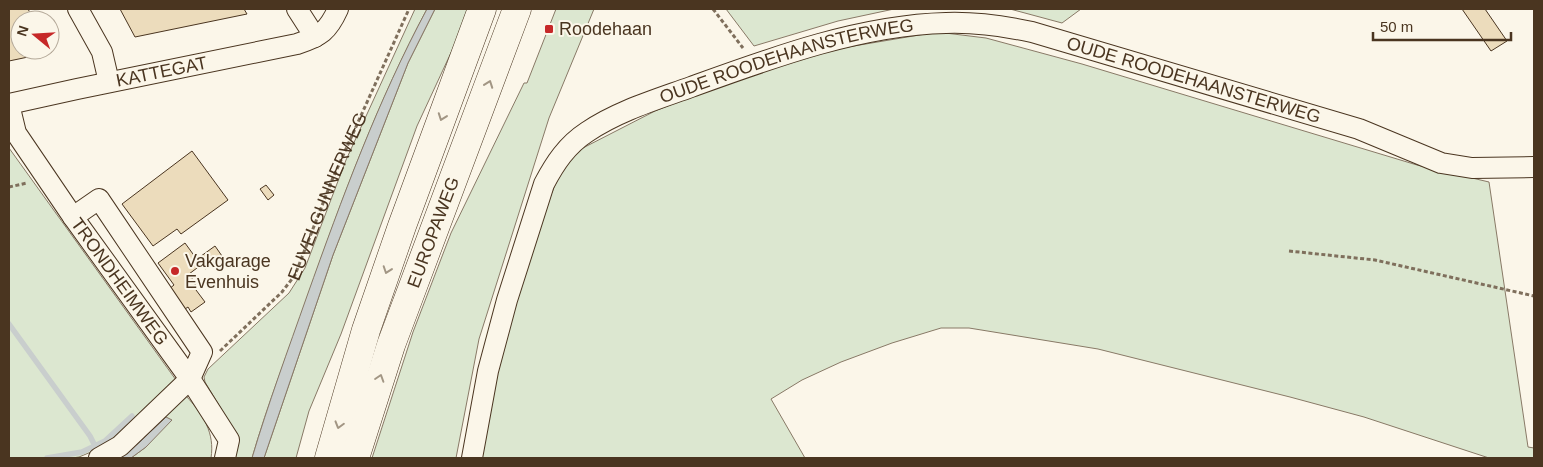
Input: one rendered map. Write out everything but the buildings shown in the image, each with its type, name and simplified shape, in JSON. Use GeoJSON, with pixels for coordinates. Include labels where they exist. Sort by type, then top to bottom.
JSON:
{"type":"FeatureCollection","features":[{"type":"Feature","properties":{"kind":"highway","name":"EUROPAWEG"},"geometry":{"type":"LineString","coordinates":[[329,458],[376,301],[482,9]]}},
{"type":"Feature","properties":{"kind":"highway","name":"EUROPAWEG"},"geometry":{"type":"LineString","coordinates":[[355,458],[391,345],[517,9]]}},
{"type":"Feature","properties":{"kind":"street"},"geometry":{"type":"LineString","coordinates":[[78,9],[102,52],[109,82]]}},
{"type":"Feature","properties":{"kind":"street"},"geometry":{"type":"LineString","coordinates":[[298,9],[315,37]]}},
{"type":"Feature","properties":{"kind":"street","name":"KATTEGAT"},"geometry":{"type":"LineString","coordinates":[[9,104],[297,44],[315,37],[331,25],[338,9]]}},
{"type":"Feature","properties":{"kind":"street","name":"OUDE ROODEHAANSTERWEG"},"geometry":{"type":"LineString","coordinates":[[472,458],[488,371],[507,300],[544,184],[562,153],[587,132],[628,110],[754,64],[834,40],[909,26],[945,23],[1003,26],[1032,32],[1350,127],[1441,163],[1472,168],[1534,167]]}},
{"type":"Feature","properties":{"kind":"street","name":"TRONDHEIMWEG"},"geometry":{"type":"LineString","coordinates":[[9,104],[16,133],[73,217],[190,379],[229,440],[225,458]]}},
{"type":"Feature","properties":{"kind":"street"},"geometry":{"type":"LineString","coordinates":[[73,217],[100,199],[202,352],[190,379],[120,446],[99,458]]}},
{"type":"Feature","properties":{"kind":"path","name":"EUVELGUNNERWEG"},"geometry":{"type":"LineString","coordinates":[[218,352],[282,292],[295,275],[332,180],[410,9]]}},
{"type":"Feature","properties":{"kind":"path"},"geometry":{"type":"LineString","coordinates":[[713,9],[754,64]]}},
{"type":"Feature","properties":{"kind":"path"},"geometry":{"type":"LineString","coordinates":[[1289,252],[1375,260],[1534,296]]}},
{"type":"Feature","properties":{"kind":"green space"},"geometry":{"type":"Polygon","coordinates":[[[415,9],[427,9],[392,81],[360,154],[277,381],[252,458],[232,458],[235,432],[205,382],[204,377],[208,369],[289,293],[305,268],[346,160],[415,9]]]}},
{"type":"Feature","properties":{"kind":"green space"},"geometry":{"type":"Polygon","coordinates":[[[435,9],[469,9],[417,126],[341,334],[309,411],[296,458],[264,458],[333,255],[408,63],[435,9]]]}},
{"type":"Feature","properties":{"kind":"green space"},"geometry":{"type":"Polygon","coordinates":[[[556,9],[594,9],[549,118],[479,339],[456,458],[372,458],[413,332],[451,233],[524,83],[527,83],[556,9]]]}},
{"type":"Feature","properties":{"kind":"green space"},"geometry":{"type":"Polygon","coordinates":[[[726,9],[894,9],[838,21],[754,46],[726,9]]]}},
{"type":"Feature","properties":{"kind":"green space"},"geometry":{"type":"Polygon","coordinates":[[[1010,9],[1081,9],[1062,23],[1010,9]]]}},
{"type":"Feature","properties":{"kind":"green space"},"geometry":{"type":"Polygon","coordinates":[[[937,32],[986,38],[1082,64],[1417,165],[1489,182],[1528,447],[1534,448],[1534,458],[1489,458],[1364,417],[1098,349],[969,328],[941,328],[892,343],[841,362],[802,380],[771,399],[805,458],[476,458],[496,364],[545,209],[563,166],[579,150],[655,111],[741,76],[830,50],[937,32]]]}},
{"type":"Feature","properties":{"kind":"green space"},"geometry":{"type":"Polygon","coordinates":[[[9,148],[176,380],[108,445],[79,457],[9,458],[9,148]]]}},
{"type":"Feature","properties":{"kind":"green space"},"geometry":{"type":"Polygon","coordinates":[[[186,396],[198,410],[206,424],[211,440],[211,458],[131,458],[146,447],[166,417],[134,448],[120,457],[114,458],[186,396]]]}},
{"type":"Feature","properties":{"kind":"shaded area"},"geometry":{"type":"Polygon","coordinates":[[[427,9],[435,9],[408,63],[333,255],[264,458],[252,458],[285,357],[347,186],[392,78],[427,9]]]}},
{"type":"Feature","properties":{"kind":"shaded area"},"geometry":{"type":"Polygon","coordinates":[[[166,417],[172,420],[146,447],[131,458],[119,458],[133,448],[166,417]]]}},
{"type":"Feature","properties":{"kind":"waterway"},"geometry":{"type":"LineString","coordinates":[[9,324],[90,436],[95,446]]}},
{"type":"Feature","properties":{"kind":"waterway"},"geometry":{"type":"LineString","coordinates":[[47,458],[82,452],[105,441],[132,416]]}},
{"type":"Feature","properties":{"kind":"place","name":"Roodehaan"},"geometry":{"type":"Point","coordinates":[549,29]}},
{"type":"Feature","properties":{"kind":"place","name":"Vakgarage Evenhuis"},"geometry":{"type":"Point","coordinates":[175,271]}}]}
